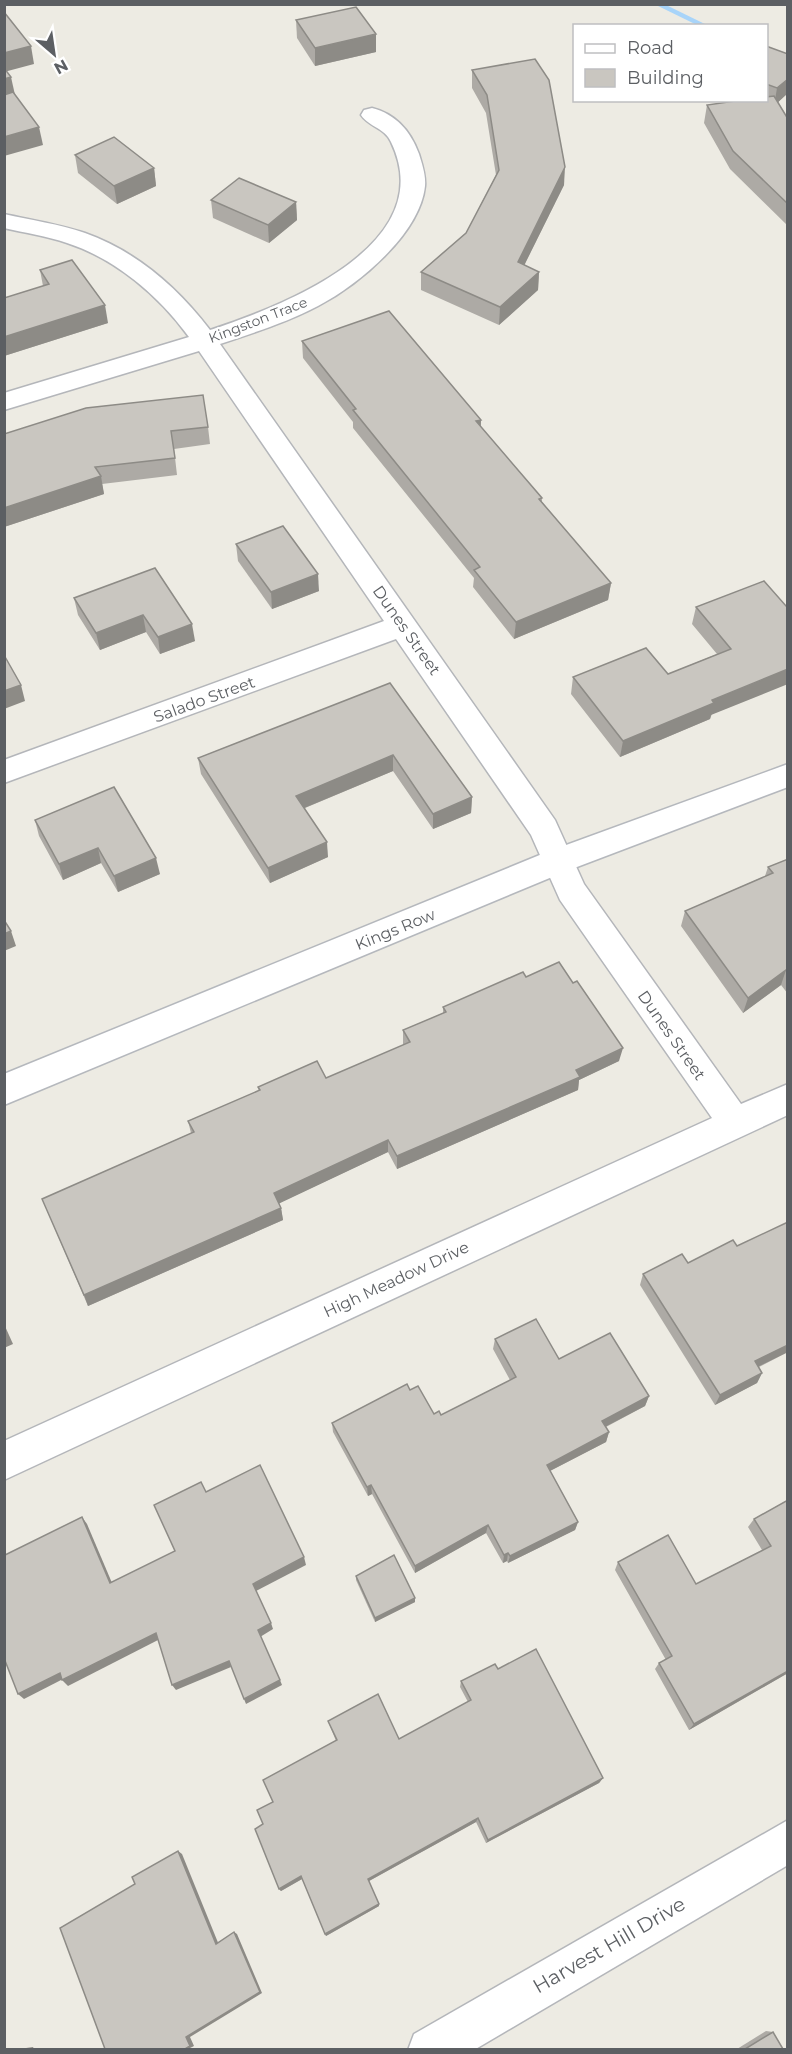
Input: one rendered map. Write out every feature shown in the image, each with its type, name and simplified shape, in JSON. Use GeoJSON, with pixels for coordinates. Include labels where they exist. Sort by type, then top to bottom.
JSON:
{"type":"FeatureCollection","features":[{"type":"Feature","properties":{"kind":"street","name":"Kingston Trace"},"geometry":{"type":"LineString","coordinates":[[4,402],[206,340],[309,301],[359,267],[403,219],[413,196],[414,173],[396,131],[372,115]]}},
{"type":"Feature","properties":{"kind":"street","name":"Dunes Street"},"geometry":{"type":"LineString","coordinates":[[4,221],[78,239],[98,248],[150,280],[206,340],[222,367],[544,829],[571,891],[735,1123]]}},
{"type":"Feature","properties":{"kind":"street","name":"Salado Street"},"geometry":{"type":"LineString","coordinates":[[4,772],[404,625]]}},
{"type":"Feature","properties":{"kind":"street","name":"Kings Row"},"geometry":{"type":"LineString","coordinates":[[4,1090],[558,861],[788,775]]}},
{"type":"Feature","properties":{"kind":"street","name":"High Meadow Drive"},"geometry":{"type":"LineString","coordinates":[[4,1461],[788,1099]]}},
{"type":"Feature","properties":{"kind":"street","name":"Harvest Hill Drive"},"geometry":{"type":"LineString","coordinates":[[430,2049],[788,1841]]}},
{"type":"Feature","properties":{"kind":"building"},"geometry":{"type":"Polygon","coordinates":[[[356,7],[376,34],[315,48],[296,20],[356,7]]]}},
{"type":"Feature","properties":{"kind":"building"},"geometry":{"type":"Polygon","coordinates":[[[4,12],[31,46],[4,53],[4,12]]]}},
{"type":"Feature","properties":{"kind":"building"},"geometry":{"type":"Polygon","coordinates":[[[768,47],[788,54],[788,79],[777,88],[768,85],[768,47]]]}},
{"type":"Feature","properties":{"kind":"building"},"geometry":{"type":"Polygon","coordinates":[[[535,59],[549,80],[565,167],[518,262],[539,272],[500,307],[421,272],[466,233],[499,170],[487,95],[472,70],[535,59]]]}},
{"type":"Feature","properties":{"kind":"building"},"geometry":{"type":"Polygon","coordinates":[[[4,68],[11,77],[4,79],[4,68]]]}},
{"type":"Feature","properties":{"kind":"building"},"geometry":{"type":"Polygon","coordinates":[[[13,92],[39,127],[4,137],[4,95],[13,92]]]}},
{"type":"Feature","properties":{"kind":"building"},"geometry":{"type":"Polygon","coordinates":[[[774,96],[788,119],[788,204],[733,151],[707,105],[728,102],[768,102],[768,97],[774,96]]]}},
{"type":"Feature","properties":{"kind":"building"},"geometry":{"type":"Polygon","coordinates":[[[114,137],[154,168],[114,186],[75,155],[114,137]]]}},
{"type":"Feature","properties":{"kind":"building"},"geometry":{"type":"Polygon","coordinates":[[[239,178],[296,202],[268,225],[211,200],[239,178]]]}},
{"type":"Feature","properties":{"kind":"building"},"geometry":{"type":"Polygon","coordinates":[[[72,260],[105,305],[4,337],[4,298],[49,284],[40,270],[72,260]]]}},
{"type":"Feature","properties":{"kind":"building"},"geometry":{"type":"Polygon","coordinates":[[[389,311],[481,420],[476,421],[542,498],[539,499],[611,583],[516,622],[474,570],[480,567],[353,410],[356,409],[302,341],[389,311]]]}},
{"type":"Feature","properties":{"kind":"building"},"geometry":{"type":"Polygon","coordinates":[[[203,395],[208,427],[171,431],[175,458],[95,467],[101,476],[4,508],[4,434],[86,408],[203,395]]]}},
{"type":"Feature","properties":{"kind":"building"},"geometry":{"type":"Polygon","coordinates":[[[283,526],[318,574],[271,592],[236,544],[283,526]]]}},
{"type":"Feature","properties":{"kind":"building"},"geometry":{"type":"Polygon","coordinates":[[[155,568],[192,624],[158,637],[143,615],[96,633],[74,598],[155,568]]]}},
{"type":"Feature","properties":{"kind":"building"},"geometry":{"type":"Polygon","coordinates":[[[764,581],[786,606],[788,604],[788,669],[712,700],[714,703],[623,741],[573,677],[646,648],[668,674],[731,649],[696,607],[764,581]]]}},
{"type":"Feature","properties":{"kind":"building"},"geometry":{"type":"Polygon","coordinates":[[[4,655],[21,685],[4,691],[4,655]]]}},
{"type":"Feature","properties":{"kind":"building"},"geometry":{"type":"Polygon","coordinates":[[[390,683],[472,797],[433,814],[393,755],[296,796],[327,842],[268,868],[198,758],[390,683]]]}},
{"type":"Feature","properties":{"kind":"building"},"geometry":{"type":"Polygon","coordinates":[[[114,787],[156,858],[114,876],[98,848],[59,864],[35,820],[114,787]]]}},
{"type":"Feature","properties":{"kind":"building"},"geometry":{"type":"Polygon","coordinates":[[[788,859],[788,972],[786,970],[748,998],[685,911],[773,873],[768,867],[788,859]]]}},
{"type":"Feature","properties":{"kind":"building"},"geometry":{"type":"Polygon","coordinates":[[[4,920],[11,931],[4,934],[4,920]]]}},
{"type":"Feature","properties":{"kind":"building"},"geometry":{"type":"Polygon","coordinates":[[[559,962],[573,983],[577,981],[623,1048],[576,1070],[580,1077],[397,1156],[388,1140],[274,1193],[281,1208],[84,1295],[42,1199],[194,1132],[188,1121],[260,1090],[258,1087],[317,1061],[326,1078],[410,1042],[403,1030],[446,1012],[443,1007],[523,972],[526,977],[559,962]]]}},
{"type":"Feature","properties":{"kind":"building"},"geometry":{"type":"Polygon","coordinates":[[[788,1222],[788,1345],[755,1361],[762,1373],[720,1395],[643,1274],[682,1254],[688,1263],[733,1240],[737,1246],[788,1222]]]}},
{"type":"Feature","properties":{"kind":"building"},"geometry":{"type":"Polygon","coordinates":[[[536,1319],[559,1359],[610,1333],[649,1396],[602,1421],[609,1432],[547,1465],[578,1522],[510,1556],[508,1553],[504,1555],[488,1525],[415,1566],[371,1485],[367,1487],[332,1423],[407,1384],[410,1390],[418,1386],[434,1414],[439,1411],[441,1415],[516,1377],[495,1339],[536,1319]]]}},
{"type":"Feature","properties":{"kind":"building"},"geometry":{"type":"Polygon","coordinates":[[[260,1465],[304,1557],[253,1584],[271,1623],[258,1630],[280,1680],[244,1699],[229,1661],[172,1685],[156,1633],[62,1680],[60,1673],[18,1694],[4,1658],[4,1554],[82,1517],[110,1583],[175,1551],[154,1505],[201,1482],[206,1492],[260,1465]]]}},
{"type":"Feature","properties":{"kind":"building"},"geometry":{"type":"Polygon","coordinates":[[[788,1500],[788,1671],[694,1724],[659,1663],[672,1656],[618,1562],[668,1535],[696,1584],[771,1546],[754,1519],[788,1500]]]}},
{"type":"Feature","properties":{"kind":"building"},"geometry":{"type":"Polygon","coordinates":[[[394,1555],[415,1598],[375,1618],[356,1576],[394,1555]]]}},
{"type":"Feature","properties":{"kind":"building"},"geometry":{"type":"Polygon","coordinates":[[[536,1649],[603,1778],[488,1840],[478,1818],[368,1879],[379,1904],[325,1934],[301,1876],[279,1889],[255,1829],[263,1824],[257,1810],[273,1802],[263,1780],[337,1740],[328,1721],[378,1694],[399,1739],[471,1700],[461,1681],[495,1664],[498,1669],[536,1649]]]}},
{"type":"Feature","properties":{"kind":"building"},"geometry":{"type":"Polygon","coordinates":[[[178,1851],[216,1944],[234,1932],[260,1992],[186,2037],[190,2046],[185,2049],[105,2049],[60,1928],[135,1884],[132,1877],[178,1851]]]}},
{"type":"Feature","properties":{"kind":"building"},"geometry":{"type":"Polygon","coordinates":[[[773,2032],[783,2049],[745,2049],[773,2032]]]}},
{"type":"Feature","properties":{"kind":"waterway"},"geometry":{"type":"LineString","coordinates":[[657,4],[702,24]]}}]}
